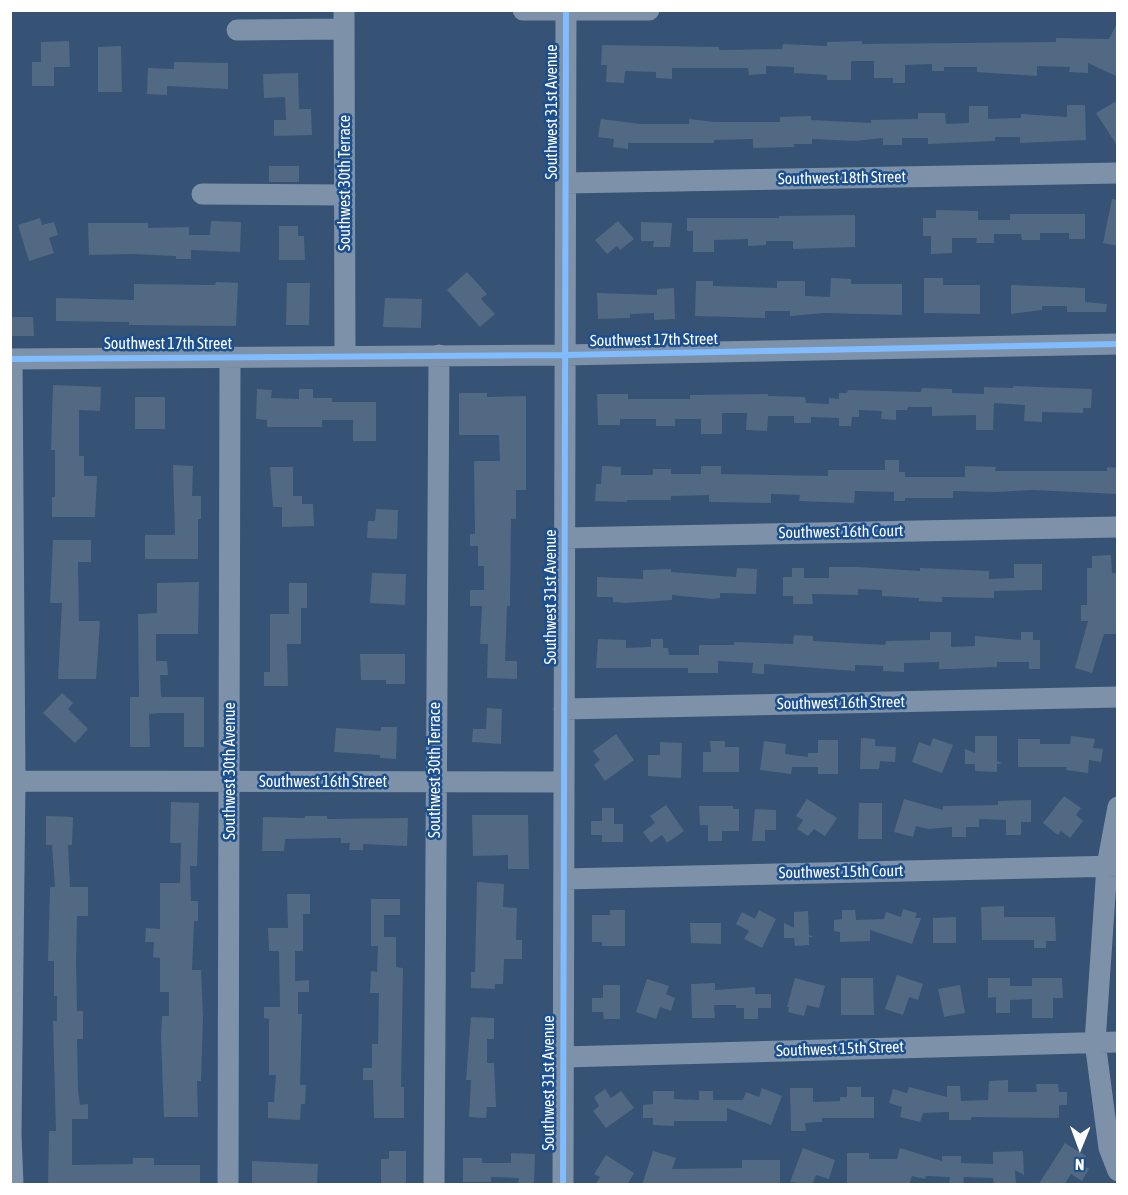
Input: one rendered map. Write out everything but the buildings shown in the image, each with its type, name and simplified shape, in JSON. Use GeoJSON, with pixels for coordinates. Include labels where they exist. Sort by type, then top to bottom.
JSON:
{"type":"FeatureCollection","features":[{"type":"Feature","properties":{"kind":"street"},"geometry":{"type":"LineString","coordinates":[[523,10],[649,10]]}},
{"type":"Feature","properties":{"kind":"street","name":"Southwest 31st Avenue"},"geometry":{"type":"LineString","coordinates":[[563,1185],[566,11]]}},
{"type":"Feature","properties":{"kind":"street"},"geometry":{"type":"LineString","coordinates":[[237,30],[344,20]]}},
{"type":"Feature","properties":{"kind":"street","name":"Southwest 30th Terrace"},"geometry":{"type":"LineString","coordinates":[[344,20],[345,356]]}},
{"type":"Feature","properties":{"kind":"street","name":"Southwest 18th Street"},"geometry":{"type":"LineString","coordinates":[[566,183],[1118,173]]}},
{"type":"Feature","properties":{"kind":"street"},"geometry":{"type":"LineString","coordinates":[[202,194],[345,195]]}},
{"type":"Feature","properties":{"kind":"street","name":"Southwest 17th Street"},"geometry":{"type":"LineString","coordinates":[[11,359],[565,355],[1118,344]]}},
{"type":"Feature","properties":{"kind":"street","name":"Southwest 30th Terrace"},"geometry":{"type":"LineString","coordinates":[[434,1185],[434,781],[439,355]]}},
{"type":"Feature","properties":{"kind":"street","name":"Southwest 30th Avenue"},"geometry":{"type":"LineString","coordinates":[[228,1185],[230,357]]}},
{"type":"Feature","properties":{"kind":"street"},"geometry":{"type":"LineString","coordinates":[[11,359],[13,782],[11,1136],[13,1185]]}},
{"type":"Feature","properties":{"kind":"street","name":"Southwest 16th Court"},"geometry":{"type":"LineString","coordinates":[[564,538],[1118,527]]}},
{"type":"Feature","properties":{"kind":"street","name":"Southwest 16th Street"},"geometry":{"type":"LineString","coordinates":[[564,709],[1118,697]]}},
{"type":"Feature","properties":{"kind":"street","name":"Southwest 16th Street"},"geometry":{"type":"LineString","coordinates":[[13,782],[564,782]]}},
{"type":"Feature","properties":{"kind":"street"},"geometry":{"type":"LineString","coordinates":[[1118,807],[1095,1042],[1109,1148],[1118,1171]]}},
{"type":"Feature","properties":{"kind":"street","name":"Southwest 15th Court"},"geometry":{"type":"LineString","coordinates":[[564,879],[1112,866]]}},
{"type":"Feature","properties":{"kind":"street","name":"Southwest 15th Street"},"geometry":{"type":"LineString","coordinates":[[563,1057],[1118,1042]]}},
{"type":"Feature","properties":{"kind":"cycle path"},"geometry":{"type":"LineString","coordinates":[[563,1184],[566,10]]}},
{"type":"Feature","properties":{"kind":"cycle path"},"geometry":{"type":"LineString","coordinates":[[10,359],[565,355],[1118,344]]}}]}
